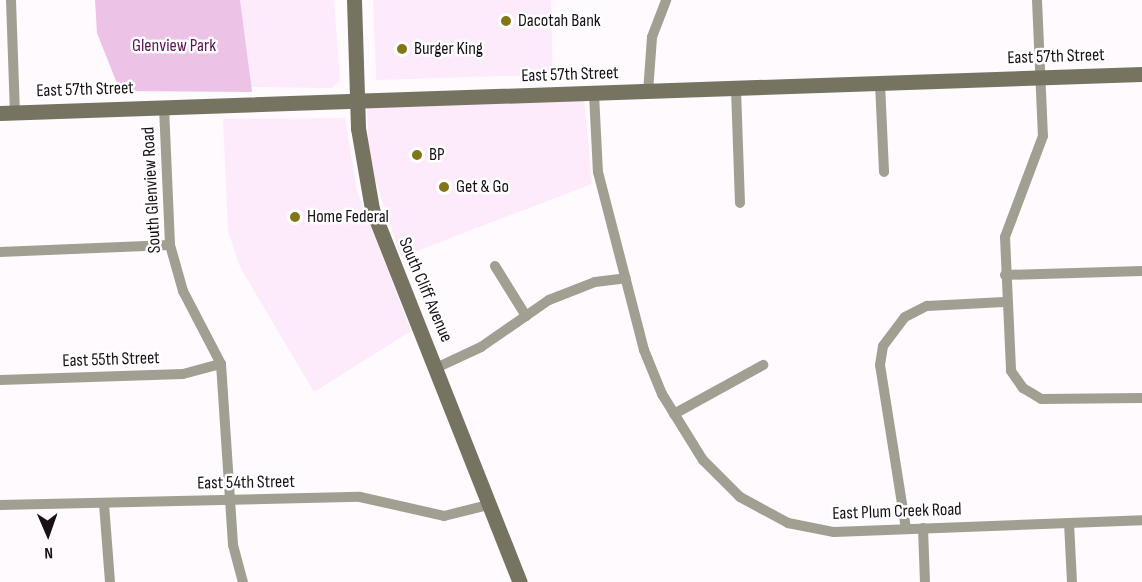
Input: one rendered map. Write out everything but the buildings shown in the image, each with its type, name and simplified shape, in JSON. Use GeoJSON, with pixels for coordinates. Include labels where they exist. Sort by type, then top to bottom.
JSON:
{"type":"FeatureCollection","features":[{"type":"Feature","properties":{"kind":"main road","name":"South Cliff Avenue"},"geometry":{"type":"LineString","coordinates":[[354,0],[357,100],[372,209],[520,582]]}},
{"type":"Feature","properties":{"kind":"main road","name":"East 57th Street"},"geometry":{"type":"LineString","coordinates":[[7,113],[1142,74]]}},
{"type":"Feature","properties":{"kind":"street"},"geometry":{"type":"LineString","coordinates":[[7,113],[11,0]]}},
{"type":"Feature","properties":{"kind":"street"},"geometry":{"type":"LineString","coordinates":[[648,92],[652,37],[666,0]]}},
{"type":"Feature","properties":{"kind":"street"},"geometry":{"type":"LineString","coordinates":[[1037,0],[1042,77],[1041,147],[1010,216],[1004,302],[1011,371],[1027,393],[1059,400],[1142,398]]}},
{"type":"Feature","properties":{"kind":"street"},"geometry":{"type":"LineString","coordinates":[[880,83],[884,172]]}},
{"type":"Feature","properties":{"kind":"street"},"geometry":{"type":"LineString","coordinates":[[736,89],[740,203]]}},
{"type":"Feature","properties":{"kind":"street","name":"East Plum Creek Road"},"geometry":{"type":"LineString","coordinates":[[594,94],[598,172],[644,350],[674,414],[715,474],[740,497],[775,517],[819,531],[1142,520]]}},
{"type":"Feature","properties":{"kind":"street","name":"South Glenview Road"},"geometry":{"type":"LineString","coordinates":[[164,107],[170,245],[183,291],[221,364],[233,545],[243,582]]}},
{"type":"Feature","properties":{"kind":"street"},"geometry":{"type":"LineString","coordinates":[[0,252],[170,245]]}},
{"type":"Feature","properties":{"kind":"street"},"geometry":{"type":"LineString","coordinates":[[495,266],[526,316]]}},
{"type":"Feature","properties":{"kind":"street"},"geometry":{"type":"LineString","coordinates":[[1005,275],[1142,272]]}},
{"type":"Feature","properties":{"kind":"street"},"geometry":{"type":"LineString","coordinates":[[436,368],[575,288],[626,278]]}},
{"type":"Feature","properties":{"kind":"street"},"geometry":{"type":"LineString","coordinates":[[906,529],[880,365],[883,346],[905,317],[927,306],[1004,302]]}},
{"type":"Feature","properties":{"kind":"street","name":"East 55th Street"},"geometry":{"type":"LineString","coordinates":[[0,380],[183,374],[221,364]]}},
{"type":"Feature","properties":{"kind":"street"},"geometry":{"type":"LineString","coordinates":[[674,414],[763,365]]}},
{"type":"Feature","properties":{"kind":"street","name":"East 54th Street"},"geometry":{"type":"LineString","coordinates":[[0,505],[360,497],[444,516],[488,505]]}},
{"type":"Feature","properties":{"kind":"street"},"geometry":{"type":"LineString","coordinates":[[104,504],[110,582]]}},
{"type":"Feature","properties":{"kind":"street"},"geometry":{"type":"LineString","coordinates":[[1069,523],[1072,582]]}},
{"type":"Feature","properties":{"kind":"street"},"geometry":{"type":"LineString","coordinates":[[923,528],[925,582]]}},
{"type":"Feature","properties":{"kind":"shaded area"},"geometry":{"type":"Polygon","coordinates":[[[240,0],[334,0],[340,81],[332,88],[250,87],[240,0]]]}},
{"type":"Feature","properties":{"kind":"shaded area"},"geometry":{"type":"Polygon","coordinates":[[[373,0],[551,0],[553,79],[538,75],[376,80],[373,0]]]}},
{"type":"Feature","properties":{"kind":"shaded area"},"geometry":{"type":"Polygon","coordinates":[[[584,99],[592,184],[401,257],[369,161],[367,104],[584,99]]]}},
{"type":"Feature","properties":{"kind":"shaded area"},"geometry":{"type":"Polygon","coordinates":[[[345,118],[357,191],[411,331],[314,392],[240,267],[228,231],[223,119],[345,118]]]}},
{"type":"Feature","properties":{"kind":"green space","name":"Glenview Park"},"geometry":{"type":"Polygon","coordinates":[[[95,0],[240,0],[252,92],[120,91],[97,33],[95,0]]]}},
{"type":"Feature","properties":{"kind":"place","name":"Dacotah Bank"},"geometry":{"type":"Point","coordinates":[506,21]}},
{"type":"Feature","properties":{"kind":"place","name":"Burger King"},"geometry":{"type":"Point","coordinates":[402,49]}},
{"type":"Feature","properties":{"kind":"place","name":"BP"},"geometry":{"type":"Point","coordinates":[417,155]}},
{"type":"Feature","properties":{"kind":"place","name":"Get & Go"},"geometry":{"type":"Point","coordinates":[444,187]}},
{"type":"Feature","properties":{"kind":"place","name":"Home Federal"},"geometry":{"type":"Point","coordinates":[295,217]}}]}
